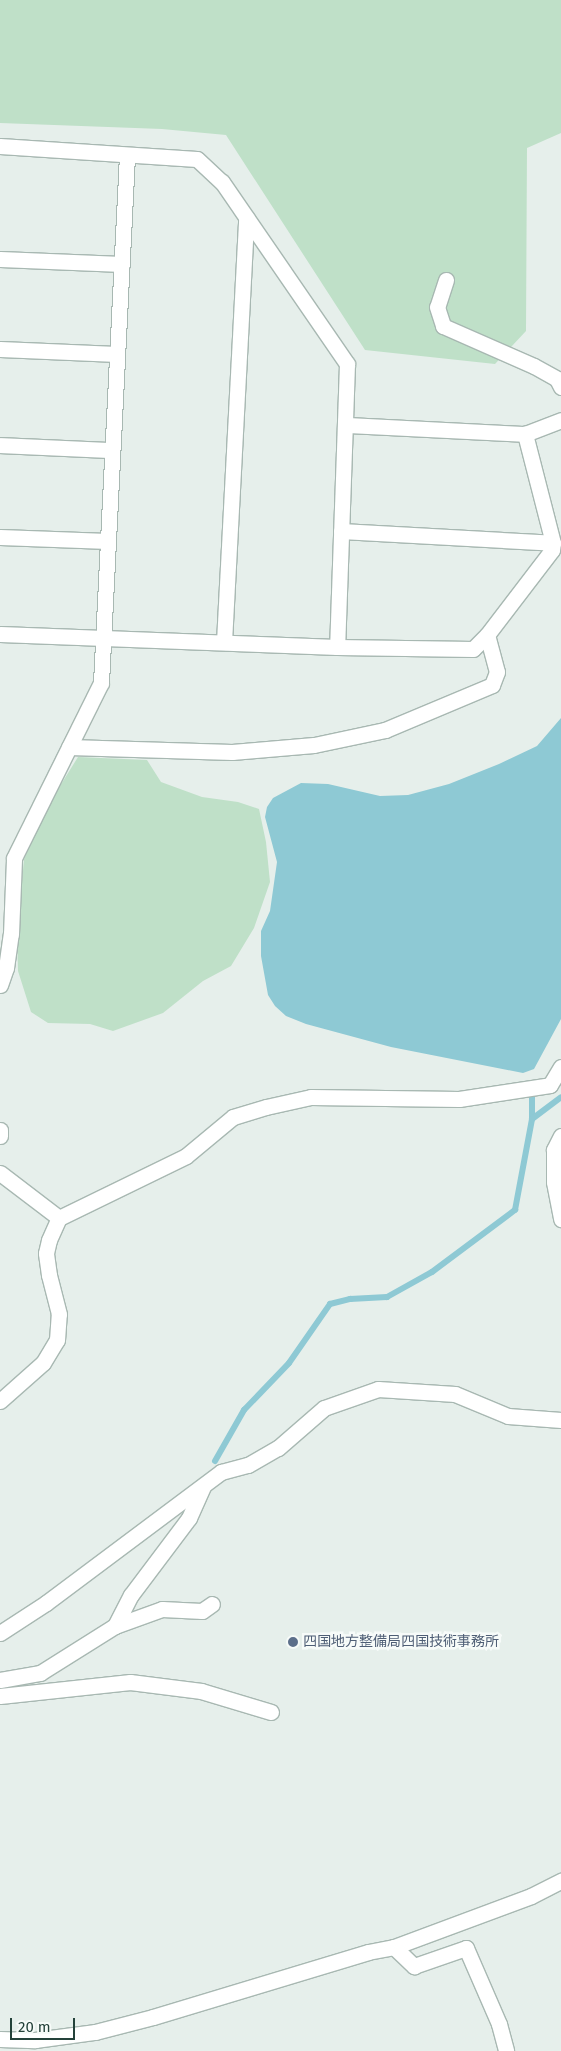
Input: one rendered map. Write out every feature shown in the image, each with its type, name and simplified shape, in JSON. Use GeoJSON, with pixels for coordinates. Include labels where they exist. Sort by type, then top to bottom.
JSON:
{"type":"FeatureCollection","features":[{"type":"Feature","properties":{"kind":"street"},"geometry":{"type":"LineString","coordinates":[[0,146],[197,159],[222,182],[347,364],[337,646]]}},
{"type":"Feature","properties":{"kind":"street"},"geometry":{"type":"LineString","coordinates":[[0,985],[6,968],[11,934],[14,858],[101,683],[127,154]]}},
{"type":"Feature","properties":{"kind":"street"},"geometry":{"type":"LineString","coordinates":[[224,642],[246,218]]}},
{"type":"Feature","properties":{"kind":"street"},"geometry":{"type":"LineString","coordinates":[[0,259],[122,264]]}},
{"type":"Feature","properties":{"kind":"street"},"geometry":{"type":"LineString","coordinates":[[446,280],[437,307],[443,326],[534,366],[557,379],[561,387]]}},
{"type":"Feature","properties":{"kind":"street"},"geometry":{"type":"LineString","coordinates":[[0,349],[117,354]]}},
{"type":"Feature","properties":{"kind":"street"},"geometry":{"type":"LineString","coordinates":[[345,425],[525,434],[561,420]]}},
{"type":"Feature","properties":{"kind":"street"},"geometry":{"type":"LineString","coordinates":[[0,634],[473,649],[487,635],[552,550],[553,543],[525,434]]}},
{"type":"Feature","properties":{"kind":"street"},"geometry":{"type":"LineString","coordinates":[[0,445],[112,450]]}},
{"type":"Feature","properties":{"kind":"street"},"geometry":{"type":"LineString","coordinates":[[341,531],[553,543]]}},
{"type":"Feature","properties":{"kind":"street"},"geometry":{"type":"LineString","coordinates":[[0,537],[108,542]]}},
{"type":"Feature","properties":{"kind":"street"},"geometry":{"type":"LineString","coordinates":[[69,747],[232,752],[314,745],[385,730],[492,685],[497,672],[487,635]]}},
{"type":"Feature","properties":{"kind":"street"},"geometry":{"type":"LineString","coordinates":[[0,1401],[43,1363],[57,1340],[59,1314],[49,1275],[46,1253],[49,1240],[59,1218],[186,1156],[233,1117],[266,1107],[311,1097],[459,1099],[555,1085],[561,1067]]}},
{"type":"Feature","properties":{"kind":"street"},"geometry":{"type":"LineString","coordinates":[[0,1130],[0,1136]]}},
{"type":"Feature","properties":{"kind":"street"},"geometry":{"type":"LineString","coordinates":[[561,1136],[554,1150],[554,1182],[561,1220]]}},
{"type":"Feature","properties":{"kind":"street"},"geometry":{"type":"LineString","coordinates":[[0,1173],[59,1218]]}},
{"type":"Feature","properties":{"kind":"street"},"geometry":{"type":"LineString","coordinates":[[0,1633],[54,1597],[221,1472],[248,1465],[278,1448],[324,1408],[378,1389],[455,1394],[508,1416],[561,1420]]}},
{"type":"Feature","properties":{"kind":"street"},"geometry":{"type":"LineString","coordinates":[[114,1626],[131,1595],[189,1518],[204,1484]]}},
{"type":"Feature","properties":{"kind":"street"},"geometry":{"type":"LineString","coordinates":[[0,1680],[40,1673],[114,1626],[162,1609],[202,1611],[212,1604]]}},
{"type":"Feature","properties":{"kind":"street"},"geometry":{"type":"LineString","coordinates":[[0,1696],[130,1682],[201,1691],[271,1712]]}},
{"type":"Feature","properties":{"kind":"street"},"geometry":{"type":"LineString","coordinates":[[0,2039],[35,2045],[153,2017],[394,1947],[532,1896],[561,1881]]}},
{"type":"Feature","properties":{"kind":"street"},"geometry":{"type":"LineString","coordinates":[[394,1947],[414,1966],[466,1948],[499,2024],[506,2051]]}},
{"type":"Feature","properties":{"kind":"green space"},"geometry":{"type":"Polygon","coordinates":[[[0,0],[561,0],[561,133],[527,148],[526,331],[495,364],[365,350],[226,135],[162,129],[0,123],[0,0]]]}},
{"type":"Feature","properties":{"kind":"green space"},"geometry":{"type":"Polygon","coordinates":[[[78,757],[147,760],[161,782],[202,797],[238,802],[259,809],[266,842],[270,882],[254,928],[231,966],[203,981],[163,1013],[113,1031],[90,1024],[48,1023],[31,1012],[18,971],[17,936],[24,859],[45,810],[78,757]]]}},
{"type":"Feature","properties":{"kind":"water"},"geometry":{"type":"Polygon","coordinates":[[[561,718],[561,1019],[534,1069],[523,1073],[391,1047],[306,1024],[286,1016],[275,1006],[268,995],[261,956],[261,931],[270,911],[277,862],[265,817],[267,807],[273,798],[301,783],[328,784],[380,796],[408,795],[449,784],[537,746],[561,718]]]}},
{"type":"Feature","properties":{"kind":"waterway"},"geometry":{"type":"LineString","coordinates":[[532,1096],[532,1119]]}},
{"type":"Feature","properties":{"kind":"waterway"},"geometry":{"type":"LineString","coordinates":[[215,1461],[244,1410],[289,1363],[330,1304],[350,1299],[387,1297],[432,1272],[515,1210],[532,1119],[561,1097]]}},
{"type":"Feature","properties":{"kind":"place","name":"四国地方整備局四国技術事務所"},"geometry":{"type":"Point","coordinates":[293,1642]}}]}
